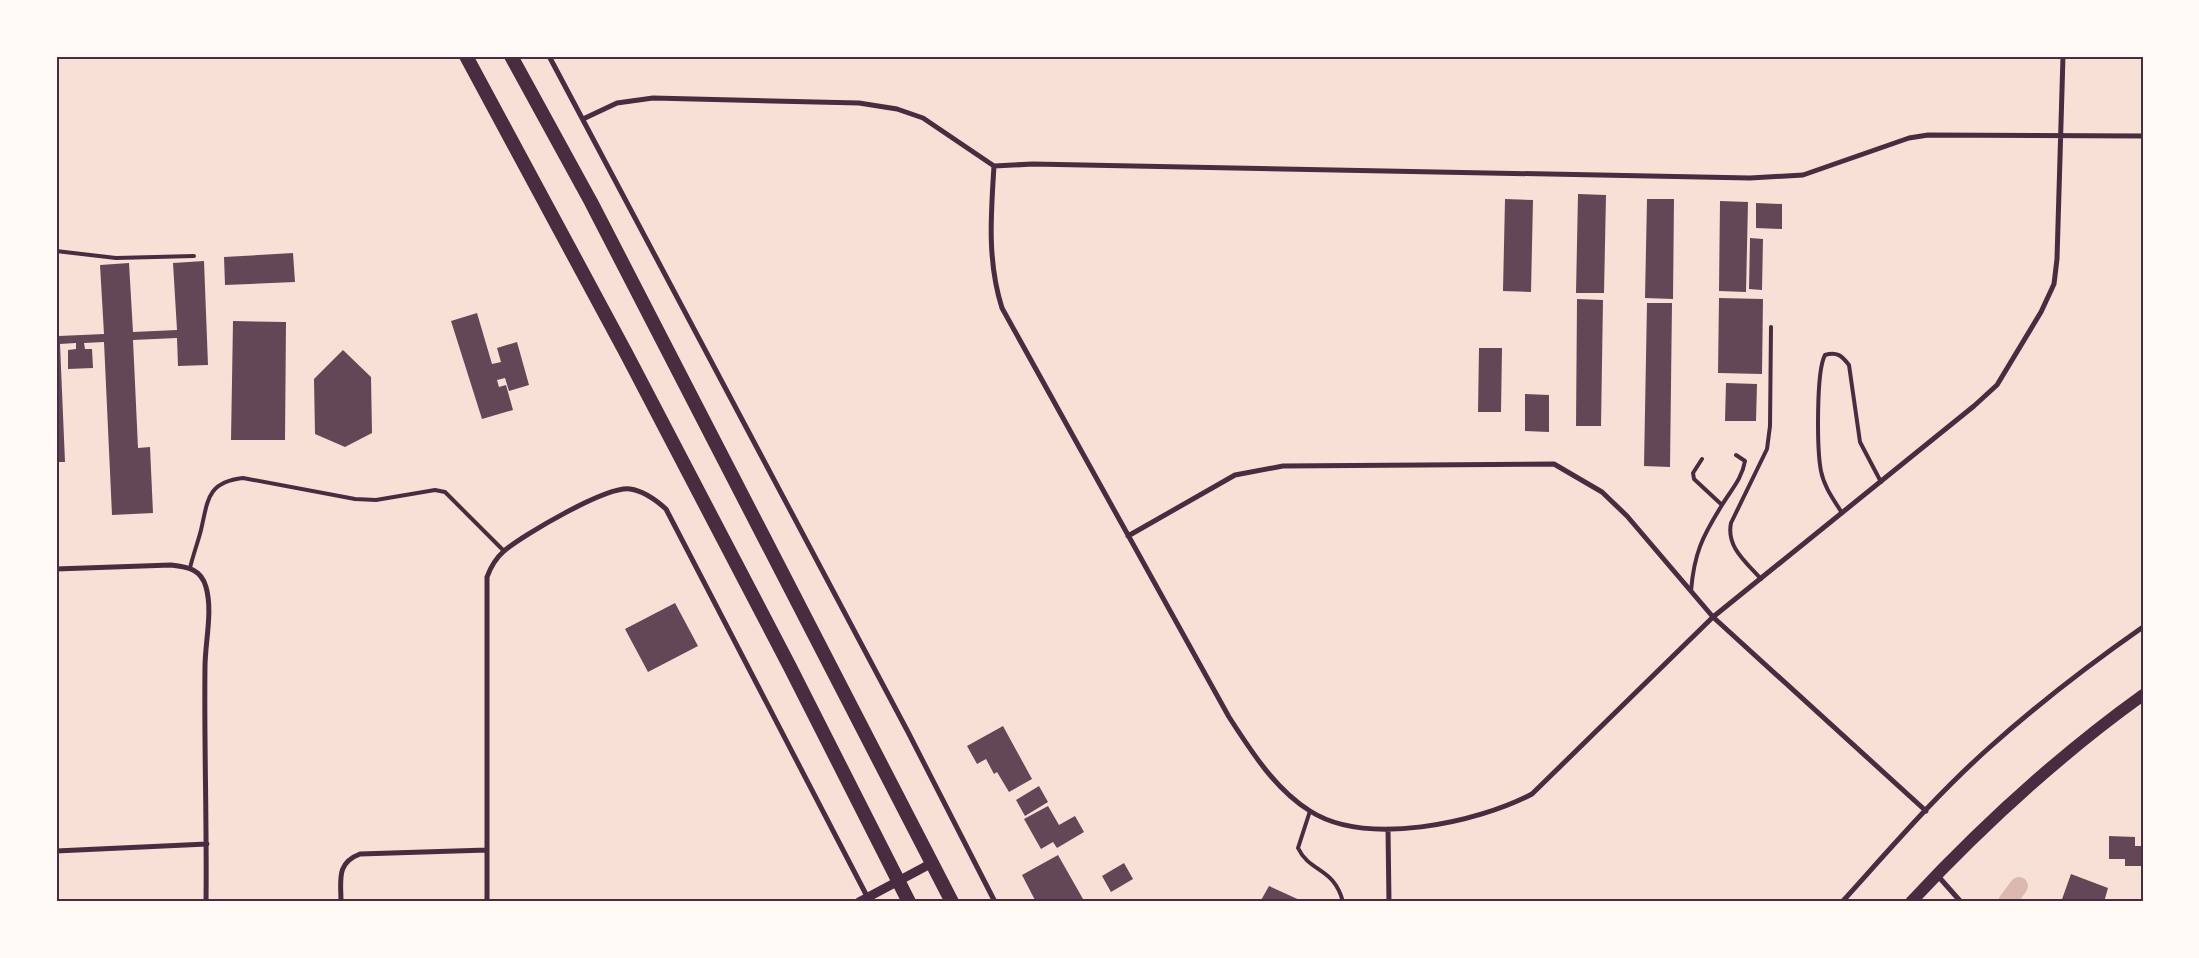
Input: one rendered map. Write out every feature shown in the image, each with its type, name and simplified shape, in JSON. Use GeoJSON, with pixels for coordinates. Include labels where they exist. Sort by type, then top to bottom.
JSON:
{"type":"FeatureCollection","features":[{"type":"Feature","properties":{"kind":"highway"},"geometry":{"type":"LineString","coordinates":[[466,56],[635,371],[790,667],[909,902]]}},
{"type":"Feature","properties":{"kind":"highway"},"geometry":{"type":"LineString","coordinates":[[511,56],[591,202],[952,902]]}},
{"type":"Feature","properties":{"kind":"main road"},"geometry":{"type":"LineString","coordinates":[[1911,902],[1936,874],[1986,825],[2054,762],[2143,695]]}},
{"type":"Feature","properties":{"kind":"street"},"geometry":{"type":"LineString","coordinates":[[549,56],[903,724],[995,902]]}},
{"type":"Feature","properties":{"kind":"street"},"geometry":{"type":"LineString","coordinates":[[994,166],[991,254],[994,284],[1002,308],[1234,724],[1259,763],[1310,811],[1339,822],[1362,827],[1388,829],[1440,824],[1502,808],[1532,794],[1714,617],[1974,406],[1997,385],[2041,312],[2054,284],[2057,259],[2063,56]]}},
{"type":"Feature","properties":{"kind":"street"},"geometry":{"type":"LineString","coordinates":[[583,119],[616,103],[653,98],[859,103],[897,109],[923,118],[994,166],[1033,164],[1784,177],[1803,175],[1909,138],[1928,134],[2143,136]]}},
{"type":"Feature","properties":{"kind":"street"},"geometry":{"type":"LineString","coordinates":[[1128,536],[1235,476],[1260,469],[1283,466],[1554,464],[1602,492],[1628,516],[1714,617],[1926,811]]}},
{"type":"Feature","properties":{"kind":"street"},"geometry":{"type":"LineString","coordinates":[[487,902],[487,577],[493,562],[504,551],[529,534],[605,493],[630,489],[656,500],[666,509],[866,900],[897,880],[932,863]]}},
{"type":"Feature","properties":{"kind":"street"},"geometry":{"type":"LineString","coordinates":[[56,569],[171,565],[190,568],[198,572],[206,586],[208,601],[205,666],[206,902]]}},
{"type":"Feature","properties":{"kind":"street"},"geometry":{"type":"LineString","coordinates":[[1842,902],[1926,811],[1989,747],[2098,658],[2143,627]]}},
{"type":"Feature","properties":{"kind":"street"},"geometry":{"type":"LineString","coordinates":[[1388,829],[1389,902]]}},
{"type":"Feature","properties":{"kind":"street"},"geometry":{"type":"LineString","coordinates":[[56,851],[207,844]]}},
{"type":"Feature","properties":{"kind":"street"},"geometry":{"type":"LineString","coordinates":[[341,902],[343,866],[349,858],[360,854],[487,850]]}},
{"type":"Feature","properties":{"kind":"street"},"geometry":{"type":"LineString","coordinates":[[1936,874],[1960,902]]}},
{"type":"Feature","properties":{"kind":"lane"},"geometry":{"type":"LineString","coordinates":[[56,251],[116,258],[194,256]]}},
{"type":"Feature","properties":{"kind":"lane"},"geometry":{"type":"LineString","coordinates":[[1761,579],[1733,546],[1729,531],[1731,523],[1767,449],[1770,426],[1771,327]]}},
{"type":"Feature","properties":{"kind":"lane"},"geometry":{"type":"LineString","coordinates":[[1842,513],[1827,488],[1821,471],[1818,402],[1822,361],[1825,355],[1833,352],[1843,357],[1849,365],[1860,442],[1881,482]]}},
{"type":"Feature","properties":{"kind":"lane"},"geometry":{"type":"LineString","coordinates":[[1691,591],[1695,554],[1722,504],[1742,476],[1745,461],[1736,454]]}},
{"type":"Feature","properties":{"kind":"lane"},"geometry":{"type":"LineString","coordinates":[[1702,459],[1693,472],[1694,479],[1722,504]]}},
{"type":"Feature","properties":{"kind":"lane"},"geometry":{"type":"LineString","coordinates":[[190,568],[208,496],[218,486],[230,480],[243,478],[355,499],[376,500],[435,490],[445,492],[504,551]]}},
{"type":"Feature","properties":{"kind":"lane"},"geometry":{"type":"LineString","coordinates":[[1310,811],[1298,848],[1302,857],[1334,880],[1343,902]]}},
{"type":"Feature","properties":{"kind":"building"},"geometry":{"type":"Polygon","coordinates":[[[1578,194],[1606,195],[1604,293],[1576,293],[1578,194]]]}},
{"type":"Feature","properties":{"kind":"building"},"geometry":{"type":"Polygon","coordinates":[[[1505,199],[1533,200],[1531,292],[1503,291],[1505,199]]]}},
{"type":"Feature","properties":{"kind":"building"},"geometry":{"type":"Polygon","coordinates":[[[1647,199],[1674,199],[1673,299],[1645,298],[1647,199]]]}},
{"type":"Feature","properties":{"kind":"building"},"geometry":{"type":"Polygon","coordinates":[[[1720,201],[1748,202],[1746,292],[1719,291],[1720,201]]]}},
{"type":"Feature","properties":{"kind":"building"},"geometry":{"type":"Polygon","coordinates":[[[1756,203],[1782,204],[1782,229],[1756,228],[1756,203]]]}},
{"type":"Feature","properties":{"kind":"building"},"geometry":{"type":"Polygon","coordinates":[[[1750,238],[1763,239],[1762,290],[1749,289],[1750,238]]]}},
{"type":"Feature","properties":{"kind":"building"},"geometry":{"type":"Polygon","coordinates":[[[293,253],[295,282],[225,285],[224,257],[293,253]]]}},
{"type":"Feature","properties":{"kind":"building"},"geometry":{"type":"Polygon","coordinates":[[[204,261],[208,365],[178,366],[177,338],[133,340],[138,448],[150,447],[153,513],[112,515],[104,342],[84,343],[85,349],[92,349],[93,368],[68,369],[68,350],[76,349],[76,343],[60,344],[65,462],[56,462],[56,305],[59,336],[104,334],[100,265],[129,263],[133,332],[177,330],[173,263],[204,261]]]}},
{"type":"Feature","properties":{"kind":"building"},"geometry":{"type":"Polygon","coordinates":[[[1719,298],[1763,299],[1762,374],[1718,373],[1719,298]]]}},
{"type":"Feature","properties":{"kind":"building"},"geometry":{"type":"Polygon","coordinates":[[[1577,299],[1603,300],[1601,426],[1576,426],[1577,299]]]}},
{"type":"Feature","properties":{"kind":"building"},"geometry":{"type":"Polygon","coordinates":[[[1647,303],[1672,303],[1670,467],[1644,466],[1647,303]]]}},
{"type":"Feature","properties":{"kind":"building"},"geometry":{"type":"Polygon","coordinates":[[[477,313],[492,364],[501,362],[497,348],[517,342],[529,385],[509,391],[505,378],[497,380],[499,387],[506,385],[513,410],[482,419],[451,321],[477,313]]]}},
{"type":"Feature","properties":{"kind":"building"},"geometry":{"type":"Polygon","coordinates":[[[233,321],[286,322],[285,440],[231,440],[233,321]]]}},
{"type":"Feature","properties":{"kind":"building"},"geometry":{"type":"Polygon","coordinates":[[[1479,348],[1502,348],[1501,412],[1478,412],[1479,348]]]}},
{"type":"Feature","properties":{"kind":"building"},"geometry":{"type":"Polygon","coordinates":[[[343,350],[371,377],[372,433],[345,447],[315,434],[314,379],[343,350]]]}},
{"type":"Feature","properties":{"kind":"building"},"geometry":{"type":"Polygon","coordinates":[[[1726,383],[1757,384],[1756,421],[1725,421],[1726,383]]]}},
{"type":"Feature","properties":{"kind":"building"},"geometry":{"type":"Polygon","coordinates":[[[1525,394],[1549,395],[1549,432],[1525,431],[1525,394]]]}},
{"type":"Feature","properties":{"kind":"building"},"geometry":{"type":"Polygon","coordinates":[[[675,603],[698,646],[648,672],[625,629],[675,603]]]}},
{"type":"Feature","properties":{"kind":"building"},"geometry":{"type":"Polygon","coordinates":[[[1003,726],[1032,779],[1009,792],[997,772],[994,774],[986,759],[977,764],[967,746],[1003,726]]]}},
{"type":"Feature","properties":{"kind":"building"},"geometry":{"type":"Polygon","coordinates":[[[1039,786],[1048,802],[1025,816],[1016,800],[1039,786]]]}},
{"type":"Feature","properties":{"kind":"building"},"geometry":{"type":"Polygon","coordinates":[[[1048,806],[1059,825],[1075,816],[1084,832],[1057,848],[1053,842],[1041,849],[1024,819],[1048,806]]]}},
{"type":"Feature","properties":{"kind":"building"},"geometry":{"type":"Polygon","coordinates":[[[2109,836],[2135,837],[2135,846],[2143,846],[2143,866],[2125,866],[2125,859],[2109,859],[2109,836]]]}},
{"type":"Feature","properties":{"kind":"building"},"geometry":{"type":"Polygon","coordinates":[[[1058,855],[1083,899],[1078,902],[1036,902],[1022,875],[1058,855]]]}},
{"type":"Feature","properties":{"kind":"building"},"geometry":{"type":"Polygon","coordinates":[[[1124,863],[1133,879],[1111,892],[1102,876],[1124,863]]]}},
{"type":"Feature","properties":{"kind":"building"},"geometry":{"type":"Polygon","coordinates":[[[2071,874],[2108,888],[2104,902],[2061,902],[2071,874]]]}},
{"type":"Feature","properties":{"kind":"building"},"geometry":{"type":"Polygon","coordinates":[[[1269,886],[1304,902],[1260,902],[1269,886]]]}},
{"type":"Feature","properties":{"kind":"waterway"},"geometry":{"type":"LineString","coordinates":[[2007,902],[2019,886]]}}]}
